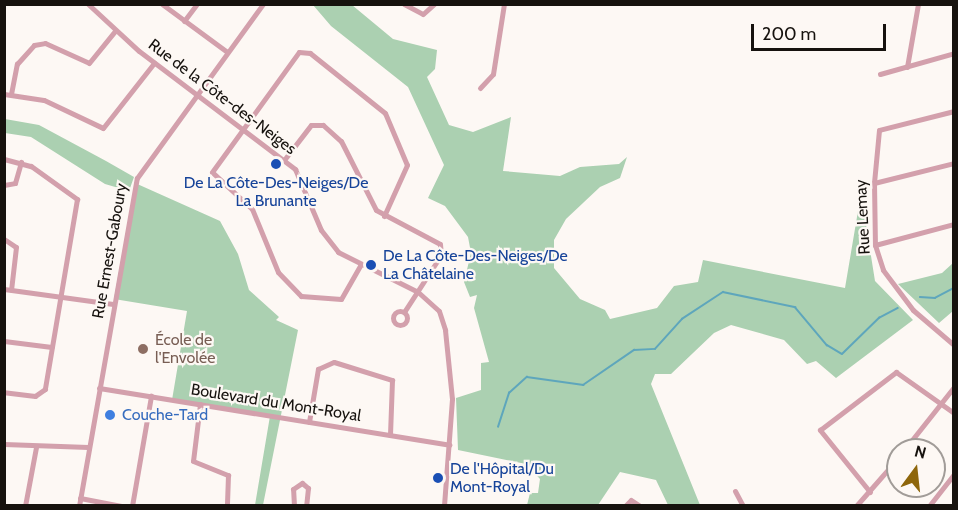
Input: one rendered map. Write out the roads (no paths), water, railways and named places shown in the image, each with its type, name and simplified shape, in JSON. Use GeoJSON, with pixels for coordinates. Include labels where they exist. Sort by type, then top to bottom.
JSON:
{"type":"FeatureCollection","features":[{"type":"Feature","properties":{"kind":"street","name":"Rue de la Côte-des-Neiges"},"geometry":{"type":"LineString","coordinates":[[88,4],[115,31],[154,63],[284,159],[301,179],[328,241],[360,264],[418,292],[435,306],[445,326],[452,399],[444,506]]}},
{"type":"Feature","properties":{"kind":"street"},"geometry":{"type":"LineString","coordinates":[[162,4],[227,52]]}},
{"type":"Feature","properties":{"kind":"street"},"geometry":{"type":"LineString","coordinates":[[184,21],[197,4]]}},
{"type":"Feature","properties":{"kind":"street","name":"Rue Ernest-Gaboury"},"geometry":{"type":"LineString","coordinates":[[79,506],[137,178],[263,4]]}},
{"type":"Feature","properties":{"kind":"street"},"geometry":{"type":"LineString","coordinates":[[404,4],[423,14],[434,4]]}},
{"type":"Feature","properties":{"kind":"street"},"geometry":{"type":"LineString","coordinates":[[480,88],[493,74],[504,4]]}},
{"type":"Feature","properties":{"kind":"street"},"geometry":{"type":"LineString","coordinates":[[907,67],[918,4]]}},
{"type":"Feature","properties":{"kind":"street"},"geometry":{"type":"LineString","coordinates":[[115,31],[89,63],[36,44],[17,64],[8,94],[44,100],[103,128],[154,63]]}},
{"type":"Feature","properties":{"kind":"street"},"geometry":{"type":"LineString","coordinates":[[360,264],[348,292],[338,300],[307,299],[283,279],[252,209],[212,172],[241,127],[295,55],[310,53],[379,105],[402,151],[407,167],[384,216]]}},
{"type":"Feature","properties":{"kind":"street"},"geometry":{"type":"LineString","coordinates":[[880,74],[954,53]]}},
{"type":"Feature","properties":{"kind":"street","name":"Rue Lemay"},"geometry":{"type":"LineString","coordinates":[[954,111],[879,130],[874,183],[875,245],[893,286],[954,345]]}},
{"type":"Feature","properties":{"kind":"street"},"geometry":{"type":"LineString","coordinates":[[284,159],[311,125],[323,125],[341,141],[370,202],[384,216],[442,247],[418,292],[404,312]]}},
{"type":"Feature","properties":{"kind":"street"},"geometry":{"type":"LineString","coordinates":[[4,392],[35,396],[44,391],[76,196],[21,162],[5,159]]}},
{"type":"Feature","properties":{"kind":"street"},"geometry":{"type":"LineString","coordinates":[[4,185],[15,183],[21,162]]}},
{"type":"Feature","properties":{"kind":"street"},"geometry":{"type":"LineString","coordinates":[[874,183],[954,163]]}},
{"type":"Feature","properties":{"kind":"street"},"geometry":{"type":"LineString","coordinates":[[875,245],[954,225]]}},
{"type":"Feature","properties":{"kind":"street"},"geometry":{"type":"LineString","coordinates":[[4,239],[16,247],[8,289],[113,304]]}},
{"type":"Feature","properties":{"kind":"street"},"geometry":{"type":"LineString","coordinates":[[4,341],[52,347]]}},
{"type":"Feature","properties":{"kind":"street"},"geometry":{"type":"LineString","coordinates":[[309,422],[318,369],[330,361],[392,380],[390,435]]}},
{"type":"Feature","properties":{"kind":"street"},"geometry":{"type":"LineString","coordinates":[[870,492],[820,430],[896,372],[954,413]]}},
{"type":"Feature","properties":{"kind":"street"},"geometry":{"type":"LineString","coordinates":[[913,438],[954,387]]}},
{"type":"Feature","properties":{"kind":"street","name":"Boulevard du Mont-Royal"},"geometry":{"type":"LineString","coordinates":[[99,388],[449,445]]}},
{"type":"Feature","properties":{"kind":"street"},"geometry":{"type":"LineString","coordinates":[[132,506],[151,396]]}},
{"type":"Feature","properties":{"kind":"street"},"geometry":{"type":"LineString","coordinates":[[200,405],[193,461],[228,475],[227,506]]}},
{"type":"Feature","properties":{"kind":"street"},"geometry":{"type":"LineString","coordinates":[[4,444],[36,447],[88,447]]}},
{"type":"Feature","properties":{"kind":"street"},"geometry":{"type":"LineString","coordinates":[[25,506],[36,447]]}},
{"type":"Feature","properties":{"kind":"street"},"geometry":{"type":"LineString","coordinates":[[856,506],[886,473]]}},
{"type":"Feature","properties":{"kind":"street"},"geometry":{"type":"LineString","coordinates":[[928,506],[954,474]]}},
{"type":"Feature","properties":{"kind":"street"},"geometry":{"type":"LineString","coordinates":[[294,506],[293,489],[302,483],[308,488],[306,506]]}},
{"type":"Feature","properties":{"kind":"street"},"geometry":{"type":"LineString","coordinates":[[735,491],[743,506]]}},
{"type":"Feature","properties":{"kind":"street"},"geometry":{"type":"LineString","coordinates":[[80,498],[121,506]]}},
{"type":"Feature","properties":{"kind":"street"},"geometry":{"type":"LineString","coordinates":[[625,506],[632,500],[640,506]]}},
{"type":"Feature","properties":{"kind":"waterway"},"geometry":{"type":"LineString","coordinates":[[920,297],[935,298],[954,288]]}},
{"type":"Feature","properties":{"kind":"waterway"},"geometry":{"type":"LineString","coordinates":[[498,427],[509,393],[527,377],[583,385],[634,350],[655,349],[682,319],[723,292],[795,307],[827,345],[842,354],[879,318],[898,308]]}},
{"type":"Feature","properties":{"kind":"place","name":"De La Côte-Des-Neiges/De La Brunante"},"geometry":{"type":"Point","coordinates":[276,164]}},
{"type":"Feature","properties":{"kind":"place","name":"De La Côte-Des-Neiges/De La Châtelaine"},"geometry":{"type":"Point","coordinates":[371,265]}},
{"type":"Feature","properties":{"kind":"place","name":"École de l'Envolée"},"geometry":{"type":"Point","coordinates":[143,349]}},
{"type":"Feature","properties":{"kind":"place","name":"Couche-Tard"},"geometry":{"type":"Point","coordinates":[110,415]}},
{"type":"Feature","properties":{"kind":"place","name":"De l'Hôpital/Du Mont-Royal"},"geometry":{"type":"Point","coordinates":[438,478]}}]}
